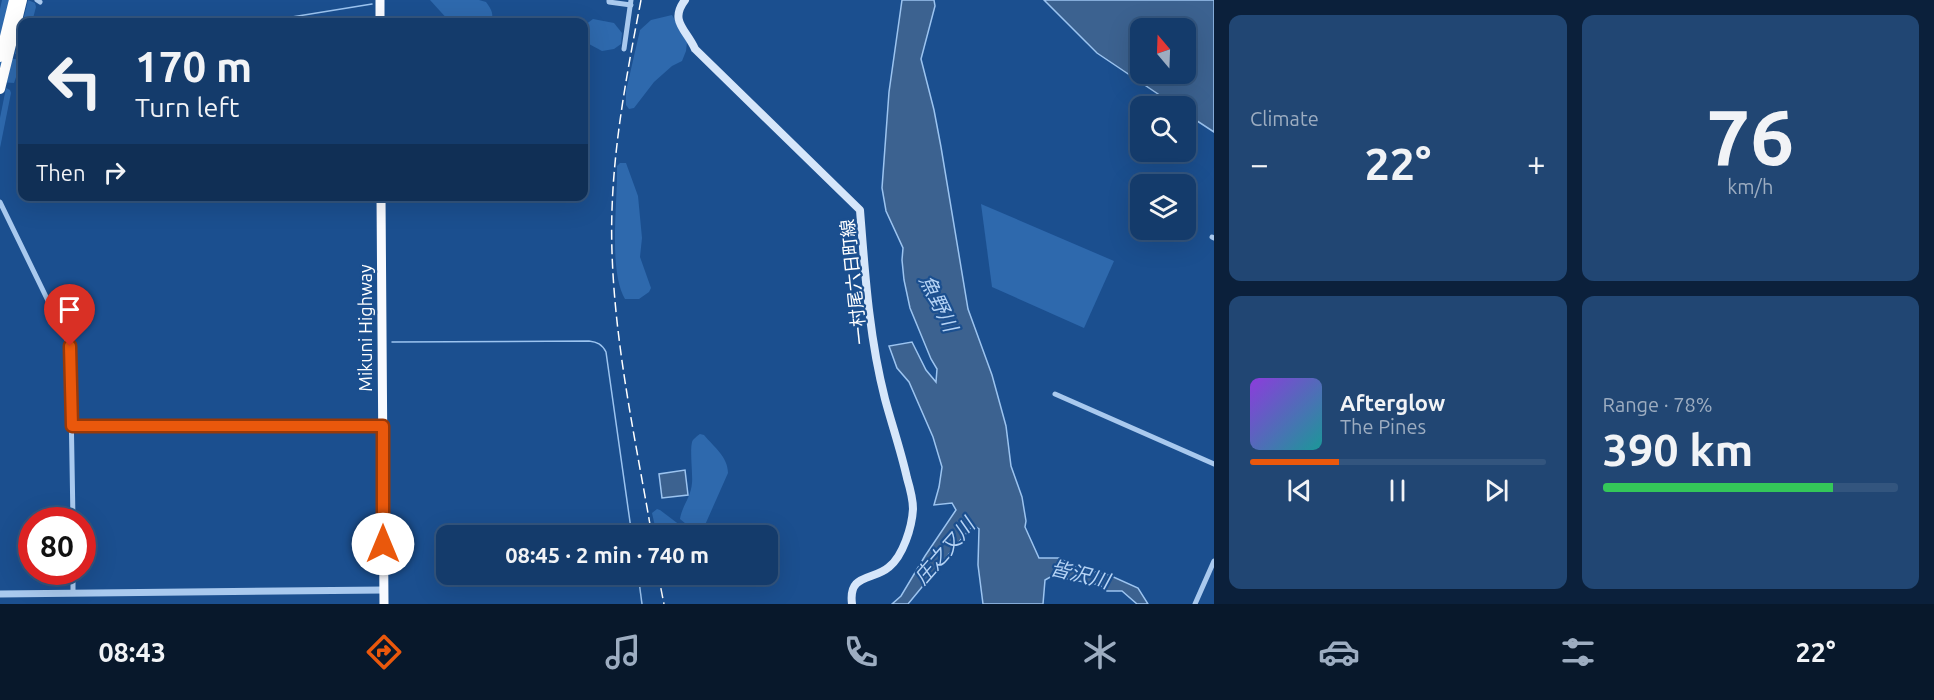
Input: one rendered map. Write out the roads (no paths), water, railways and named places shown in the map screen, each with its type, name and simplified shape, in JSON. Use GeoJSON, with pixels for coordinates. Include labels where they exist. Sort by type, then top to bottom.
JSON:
{"type":"FeatureCollection","features":[{"type":"Feature","properties":{"kind":"highway"},"geometry":{"type":"LineString","coordinates":[[0,89],[3,55],[14,0]]}},
{"type":"Feature","properties":{"kind":"highway"},"geometry":{"type":"LineString","coordinates":[[3,55],[22,0]]}},
{"type":"Feature","properties":{"kind":"highway"},"geometry":{"type":"LineString","coordinates":[[380,0],[380,18]]}},
{"type":"Feature","properties":{"kind":"highway","name":"Mikuni Highway"},"geometry":{"type":"LineString","coordinates":[[381,201],[384,604]]}},
{"type":"Feature","properties":{"kind":"main road","name":"一村尾六日町線"},"geometry":{"type":"LineString","coordinates":[[685,0],[677,12],[677,19],[690,36],[695,49],[860,210],[871,326],[885,399],[904,463],[913,509],[911,522],[898,558],[886,570],[859,580],[851,596],[852,604]]}},
{"type":"Feature","properties":{"kind":"street"},"geometry":{"type":"LineString","coordinates":[[609,0],[609,2],[631,2],[624,49]]}},
{"type":"Feature","properties":{"kind":"street"},"geometry":{"type":"LineString","coordinates":[[0,202],[70,346],[72,507]]}},
{"type":"Feature","properties":{"kind":"street"},"geometry":{"type":"LineString","coordinates":[[1055,394],[1214,464]]}},
{"type":"Feature","properties":{"kind":"street"},"geometry":{"type":"LineString","coordinates":[[72,426],[383,426]]}},
{"type":"Feature","properties":{"kind":"street"},"geometry":{"type":"LineString","coordinates":[[1195,604],[1214,561]]}},
{"type":"Feature","properties":{"kind":"street"},"geometry":{"type":"LineString","coordinates":[[73,585],[73,592]]}},
{"type":"Feature","properties":{"kind":"street"},"geometry":{"type":"LineString","coordinates":[[0,594],[384,590]]}},
{"type":"Feature","properties":{"kind":"water"},"geometry":{"type":"Polygon","coordinates":[[[902,0],[934,0],[935,6],[921,59],[941,147],[968,309],[992,375],[1006,426],[1011,466],[1022,497],[1025,527],[1039,558],[1059,558],[1078,568],[1109,575],[1138,588],[1148,604],[1137,604],[1122,591],[1107,591],[1100,585],[1052,576],[1045,580],[1043,604],[983,604],[978,565],[979,529],[973,525],[908,604],[892,604],[901,596],[956,510],[952,503],[934,505],[942,467],[933,437],[909,382],[897,368],[889,346],[912,342],[926,370],[936,382],[937,369],[910,308],[904,280],[903,248],[886,211],[882,188],[889,92],[902,0]]]}},
{"type":"Feature","properties":{"kind":"water"},"geometry":{"type":"Polygon","coordinates":[[[1044,0],[1214,0],[1214,132],[1196,120],[1196,96],[1161,96],[1143,84],[1196,84],[1196,18],[1130,18],[1130,75],[1097,53],[1044,0]]]}},
{"type":"Feature","properties":{"kind":"water"},"geometry":{"type":"Polygon","coordinates":[[[685,470],[688,495],[662,498],[659,474],[685,470]]]}},
{"type":"Feature","properties":{"kind":"waterway"},"geometry":{"type":"LineString","coordinates":[[286,18],[372,4]]}},
{"type":"Feature","properties":{"kind":"waterway"},"geometry":{"type":"LineString","coordinates":[[392,342],[589,341],[601,345],[606,352],[630,525]]}},
{"type":"Feature","properties":{"kind":"waterway"},"geometry":{"type":"LineString","coordinates":[[639,585],[642,604]]}},
{"type":"Feature","properties":{"kind":"railway"},"geometry":{"type":"LineString","coordinates":[[641,0],[624,94],[616,157],[612,252],[617,324],[650,525]]}},
{"type":"Feature","properties":{"kind":"railway"},"geometry":{"type":"LineString","coordinates":[[660,585],[664,604]]}},
{"type":"Feature","properties":{"kind":"water label","name":"魚野川"},"geometry":{"type":"Point","coordinates":[939,303]}},
{"type":"Feature","properties":{"kind":"water label","name":"庄之又川"},"geometry":{"type":"Point","coordinates":[944,551]}},
{"type":"Feature","properties":{"kind":"water label","name":"皆沢川"},"geometry":{"type":"Point","coordinates":[1080,574]}}]}
